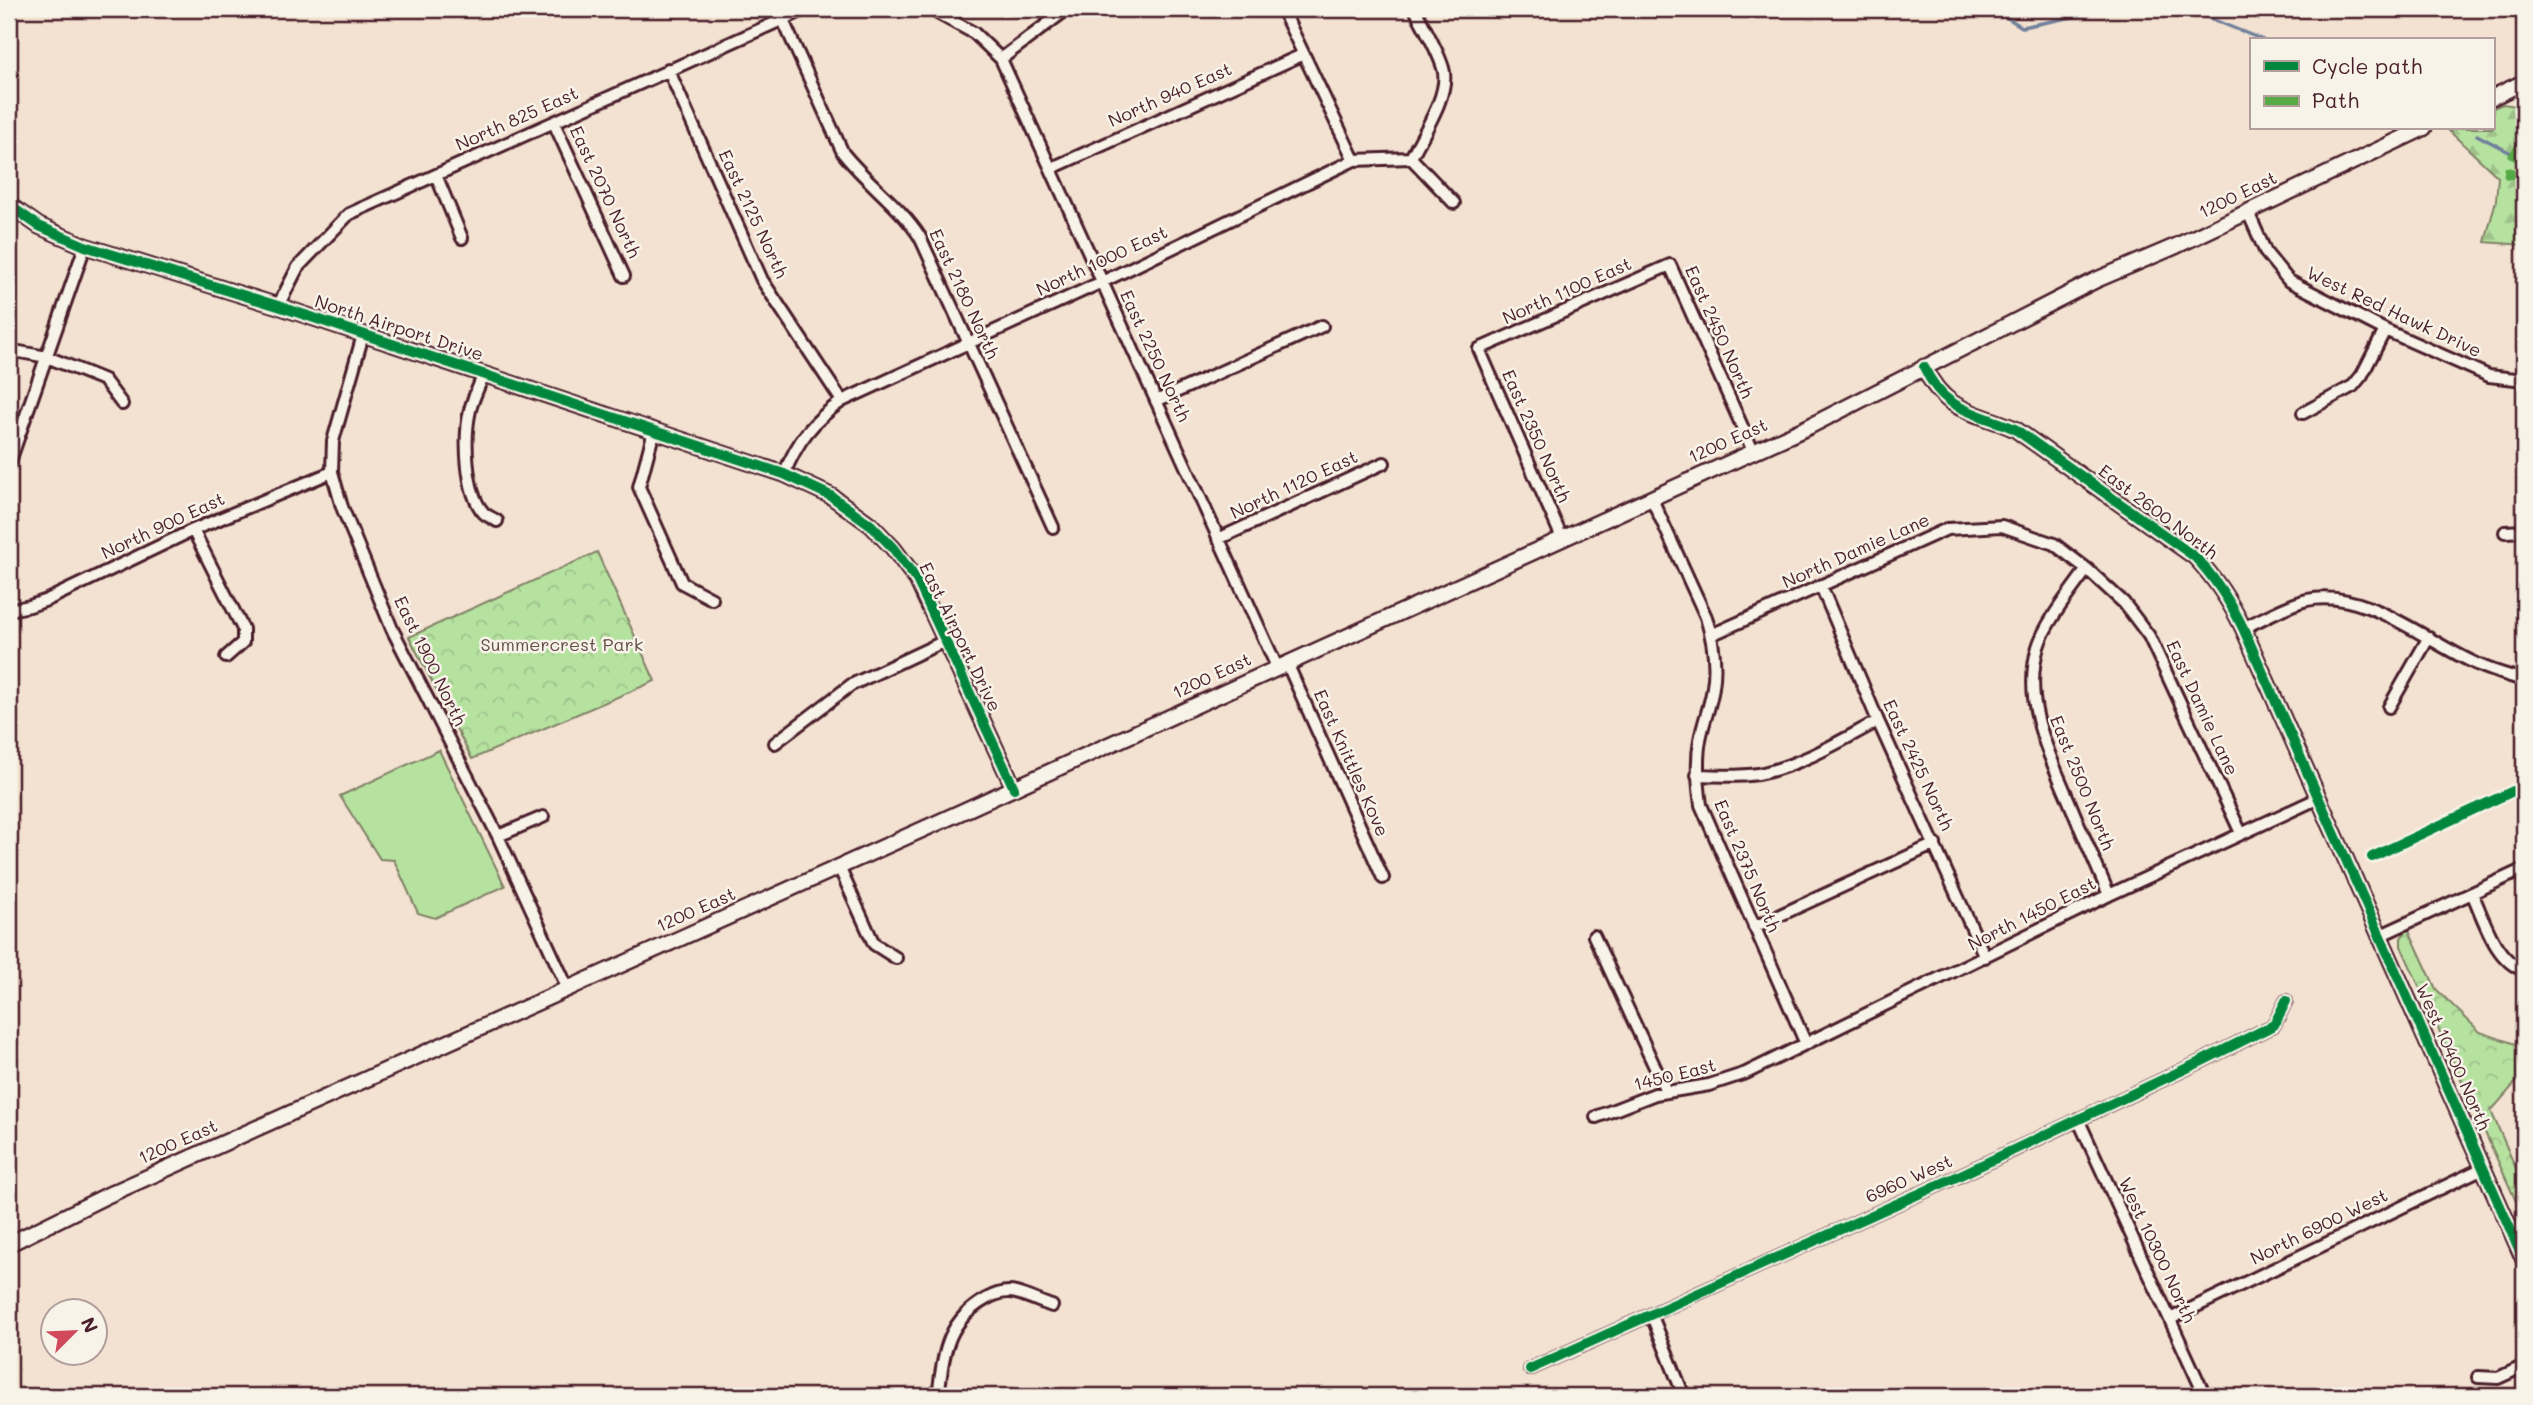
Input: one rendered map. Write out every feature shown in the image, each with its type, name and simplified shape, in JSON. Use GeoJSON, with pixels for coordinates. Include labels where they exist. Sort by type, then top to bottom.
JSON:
{"type":"FeatureCollection","features":[{"type":"Feature","properties":{"kind":"main road"},"geometry":{"type":"LineString","coordinates":[[2494,97],[2524,82]]}},
{"type":"Feature","properties":{"kind":"main road","name":"1200 East"},"geometry":{"type":"LineString","coordinates":[[9,1244],[108,1195],[1014,788],[1754,451],[2096,280],[2248,212],[2420,130]]}},
{"type":"Feature","properties":{"kind":"main road","name":"North Airport Drive"},"geometry":{"type":"LineString","coordinates":[[9,205],[39,226],[85,246],[278,306],[784,474]]}},
{"type":"Feature","properties":{"kind":"main road","name":"East 2600 North"},"geometry":{"type":"LineString","coordinates":[[1924,367],[1930,380],[1944,397],[1958,408],[1986,416],[2015,429],[2195,557],[2216,579],[2231,602],[2350,867]]}},
{"type":"Feature","properties":{"kind":"main road","name":"East Airport Drive"},"geometry":{"type":"LineString","coordinates":[[784,474],[831,496],[871,525],[893,548],[917,580],[1014,788]]}},
{"type":"Feature","properties":{"kind":"main road","name":"West 10400 North"},"geometry":{"type":"LineString","coordinates":[[2350,867],[2524,1260]]}},
{"type":"Feature","properties":{"kind":"street","name":"North 825 East"},"geometry":{"type":"LineString","coordinates":[[278,306],[298,267],[349,214],[806,9]]}},
{"type":"Feature","properties":{"kind":"street"},"geometry":{"type":"LineString","coordinates":[[930,9],[974,33],[1002,59],[1067,9]]}},
{"type":"Feature","properties":{"kind":"street"},"geometry":{"type":"LineString","coordinates":[[1282,9],[1354,160]]}},
{"type":"Feature","properties":{"kind":"street"},"geometry":{"type":"LineString","coordinates":[[1415,9],[1444,68],[1445,81],[1443,95],[1411,158],[1454,203]]}},
{"type":"Feature","properties":{"kind":"street","name":"East 2180 North"},"geometry":{"type":"LineString","coordinates":[[782,18],[843,153],[909,221],[920,237],[1053,527]]}},
{"type":"Feature","properties":{"kind":"street","name":"North 940 East"},"geometry":{"type":"LineString","coordinates":[[1052,168],[1302,54]]}},
{"type":"Feature","properties":{"kind":"street","name":"East 2250 North"},"geometry":{"type":"LineString","coordinates":[[1002,59],[1218,538],[1282,665]]}},
{"type":"Feature","properties":{"kind":"street","name":"East 2125 North"},"geometry":{"type":"LineString","coordinates":[[668,69],[762,280],[842,401]]}},
{"type":"Feature","properties":{"kind":"street","name":"East 2070 North"},"geometry":{"type":"LineString","coordinates":[[554,122],[624,276]]}},
{"type":"Feature","properties":{"kind":"street","name":"North 1000 East"},"geometry":{"type":"LineString","coordinates":[[784,474],[803,436],[819,417],[842,401],[1101,282],[1354,160],[1411,158]]}},
{"type":"Feature","properties":{"kind":"street"},"geometry":{"type":"LineString","coordinates":[[436,175],[462,238]]}},
{"type":"Feature","properties":{"kind":"street","name":"West Red Hawk Drive"},"geometry":{"type":"LineString","coordinates":[[2248,212],[2266,253],[2289,281],[2385,330],[2490,376],[2524,380]]}},
{"type":"Feature","properties":{"kind":"street"},"geometry":{"type":"LineString","coordinates":[[9,464],[85,246]]}},
{"type":"Feature","properties":{"kind":"street","name":"North 1100 East"},"geometry":{"type":"LineString","coordinates":[[1479,349],[1670,265]]}},
{"type":"Feature","properties":{"kind":"street","name":"East 2450 North"},"geometry":{"type":"LineString","coordinates":[[1670,265],[1754,451]]}},
{"type":"Feature","properties":{"kind":"street"},"geometry":{"type":"LineString","coordinates":[[1156,401],[1322,326]]}},
{"type":"Feature","properties":{"kind":"street"},"geometry":{"type":"LineString","coordinates":[[2303,413],[2353,386],[2362,375],[2385,330]]}},
{"type":"Feature","properties":{"kind":"street","name":"East 1900 North"},"geometry":{"type":"LineString","coordinates":[[363,335],[336,425],[332,472],[342,507],[392,629],[498,836],[568,989]]}},
{"type":"Feature","properties":{"kind":"street","name":"East 2350 North"},"geometry":{"type":"LineString","coordinates":[[1479,349],[1562,538]]}},
{"type":"Feature","properties":{"kind":"street"},"geometry":{"type":"LineString","coordinates":[[9,350],[47,357],[104,380],[122,404]]}},
{"type":"Feature","properties":{"kind":"street"},"geometry":{"type":"LineString","coordinates":[[484,374],[470,411],[467,463],[474,492],[483,512],[497,521]]}},
{"type":"Feature","properties":{"kind":"street"},"geometry":{"type":"LineString","coordinates":[[654,431],[639,487],[682,583],[712,599]]}},
{"type":"Feature","properties":{"kind":"street","name":"North 1120 East"},"geometry":{"type":"LineString","coordinates":[[1218,538],[1384,463]]}},
{"type":"Feature","properties":{"kind":"street","name":"North 900 East"},"geometry":{"type":"LineString","coordinates":[[9,610],[47,600],[193,530],[332,472]]}},
{"type":"Feature","properties":{"kind":"street","name":"East 2375 North"},"geometry":{"type":"LineString","coordinates":[[1651,497],[1706,617],[1711,635],[1715,670],[1699,741],[1697,775],[1701,805],[1806,1044]]}},
{"type":"Feature","properties":{"kind":"street","name":"North Damie Lane"},"geometry":{"type":"LineString","coordinates":[[1711,635],[1947,529],[2002,526],[2054,544],[2087,569],[2123,603]]}},
{"type":"Feature","properties":{"kind":"street"},"geometry":{"type":"LineString","coordinates":[[193,530],[243,629],[243,642],[226,657]]}},
{"type":"Feature","properties":{"kind":"street"},"geometry":{"type":"LineString","coordinates":[[2505,531],[2524,531]]}},
{"type":"Feature","properties":{"kind":"street","name":"East 2500 North"},"geometry":{"type":"LineString","coordinates":[[2087,569],[2062,604],[2039,645],[2034,678],[2035,708],[2044,744],[2109,895]]}},
{"type":"Feature","properties":{"kind":"street","name":"East 2425 North"},"geometry":{"type":"LineString","coordinates":[[1821,586],[1878,722],[1986,957]]}},
{"type":"Feature","properties":{"kind":"street"},"geometry":{"type":"LineString","coordinates":[[2243,628],[2305,601],[2346,599],[2429,637],[2479,665],[2524,679]]}},
{"type":"Feature","properties":{"kind":"street","name":"East Damie Lane"},"geometry":{"type":"LineString","coordinates":[[2123,603],[2148,636],[2241,832]]}},
{"type":"Feature","properties":{"kind":"street"},"geometry":{"type":"LineString","coordinates":[[2389,707],[2429,637]]}},
{"type":"Feature","properties":{"kind":"street"},"geometry":{"type":"LineString","coordinates":[[775,743],[851,685],[947,640]]}},
{"type":"Feature","properties":{"kind":"street","name":"East Knittles Kove"},"geometry":{"type":"LineString","coordinates":[[1282,665],[1383,878]]}},
{"type":"Feature","properties":{"kind":"street"},"geometry":{"type":"LineString","coordinates":[[1697,775],[1735,776],[1779,769],[1878,722]]}},
{"type":"Feature","properties":{"kind":"street","name":"North 1450 East"},"geometry":{"type":"LineString","coordinates":[[1762,1065],[2109,895],[2319,798]]}},
{"type":"Feature","properties":{"kind":"street"},"geometry":{"type":"LineString","coordinates":[[498,836],[543,817]]}},
{"type":"Feature","properties":{"kind":"street"},"geometry":{"type":"LineString","coordinates":[[1754,927],[1935,844]]}},
{"type":"Feature","properties":{"kind":"street"},"geometry":{"type":"LineString","coordinates":[[839,867],[874,944],[896,958]]}},
{"type":"Feature","properties":{"kind":"street"},"geometry":{"type":"LineString","coordinates":[[2379,936],[2524,869]]}},
{"type":"Feature","properties":{"kind":"street"},"geometry":{"type":"LineString","coordinates":[[2472,893],[2499,951],[2515,967],[2524,970]]}},
{"type":"Feature","properties":{"kind":"street"},"geometry":{"type":"LineString","coordinates":[[1594,936],[1666,1091]]}},
{"type":"Feature","properties":{"kind":"street","name":"6960 West"},"geometry":{"type":"LineString","coordinates":[[1530,1369],[1952,1179],[2274,1025],[2286,1001]]}},
{"type":"Feature","properties":{"kind":"street","name":"1450 East"},"geometry":{"type":"LineString","coordinates":[[1596,1117],[1666,1091],[1724,1081],[1762,1065]]}},
{"type":"Feature","properties":{"kind":"street","name":"West 10300 North"},"geometry":{"type":"LineString","coordinates":[[2078,1119],[2204,1396]]}},
{"type":"Feature","properties":{"kind":"street","name":"North 6900 West"},"geometry":{"type":"LineString","coordinates":[[2170,1319],[2483,1168]]}},
{"type":"Feature","properties":{"kind":"street"},"geometry":{"type":"LineString","coordinates":[[938,1396],[945,1350],[949,1338],[965,1314],[996,1293],[1015,1292],[1052,1306]]}},
{"type":"Feature","properties":{"kind":"street"},"geometry":{"type":"LineString","coordinates":[[1652,1316],[1684,1396]]}},
{"type":"Feature","properties":{"kind":"street"},"geometry":{"type":"LineString","coordinates":[[2478,1377],[2498,1378],[2524,1366]]}},
{"type":"Feature","properties":{"kind":"green space"},"geometry":{"type":"Polygon","coordinates":[[[2503,104],[2524,107],[2524,245],[2485,242],[2496,200],[2498,177],[2448,130],[2494,130],[2494,108],[2503,104]]]}},
{"type":"Feature","properties":{"kind":"green space","name":"Summercrest Park"},"geometry":{"type":"Polygon","coordinates":[[[597,552],[655,681],[472,759],[409,637],[597,552]]]}},
{"type":"Feature","properties":{"kind":"green space"},"geometry":{"type":"Polygon","coordinates":[[[439,750],[505,886],[435,918],[418,913],[394,860],[380,859],[340,796],[439,750]]]}},
{"type":"Feature","properties":{"kind":"green space"},"geometry":{"type":"Polygon","coordinates":[[[2408,928],[2436,989],[2480,1032],[2524,1047],[2524,1073],[2491,1111],[2524,1187],[2524,1219],[2401,946],[2401,938],[2408,928]]]}},
{"type":"Feature","properties":{"kind":"waterway"},"geometry":{"type":"LineString","coordinates":[[1993,9],[2022,27],[2113,9],[2135,9]]}},
{"type":"Feature","properties":{"kind":"waterway"},"geometry":{"type":"LineString","coordinates":[[2187,9],[2258,38]]}},
{"type":"Feature","properties":{"kind":"waterway"},"geometry":{"type":"LineString","coordinates":[[2477,135],[2524,160]]}},
{"type":"Feature","properties":{"kind":"marked path"},"geometry":{"type":"LineString","coordinates":[[2524,148],[2518,149],[2511,159],[2508,175],[2524,173]]}},
{"type":"Feature","properties":{"kind":"cycle path"},"geometry":{"type":"LineString","coordinates":[[9,205],[39,226],[85,246],[278,306],[784,474],[831,496],[871,525],[893,548],[917,580],[1014,788]]}},
{"type":"Feature","properties":{"kind":"cycle path"},"geometry":{"type":"LineString","coordinates":[[1924,367],[1941,394],[1951,402],[1974,414],[2015,429],[2195,557],[2222,591],[2243,628],[2524,1260]]}},
{"type":"Feature","properties":{"kind":"cycle path"},"geometry":{"type":"LineString","coordinates":[[2372,857],[2524,786]]}},
{"type":"Feature","properties":{"kind":"cycle path"},"geometry":{"type":"LineString","coordinates":[[1530,1369],[1952,1179],[2200,1062],[2274,1025],[2286,1001]]}}]}
